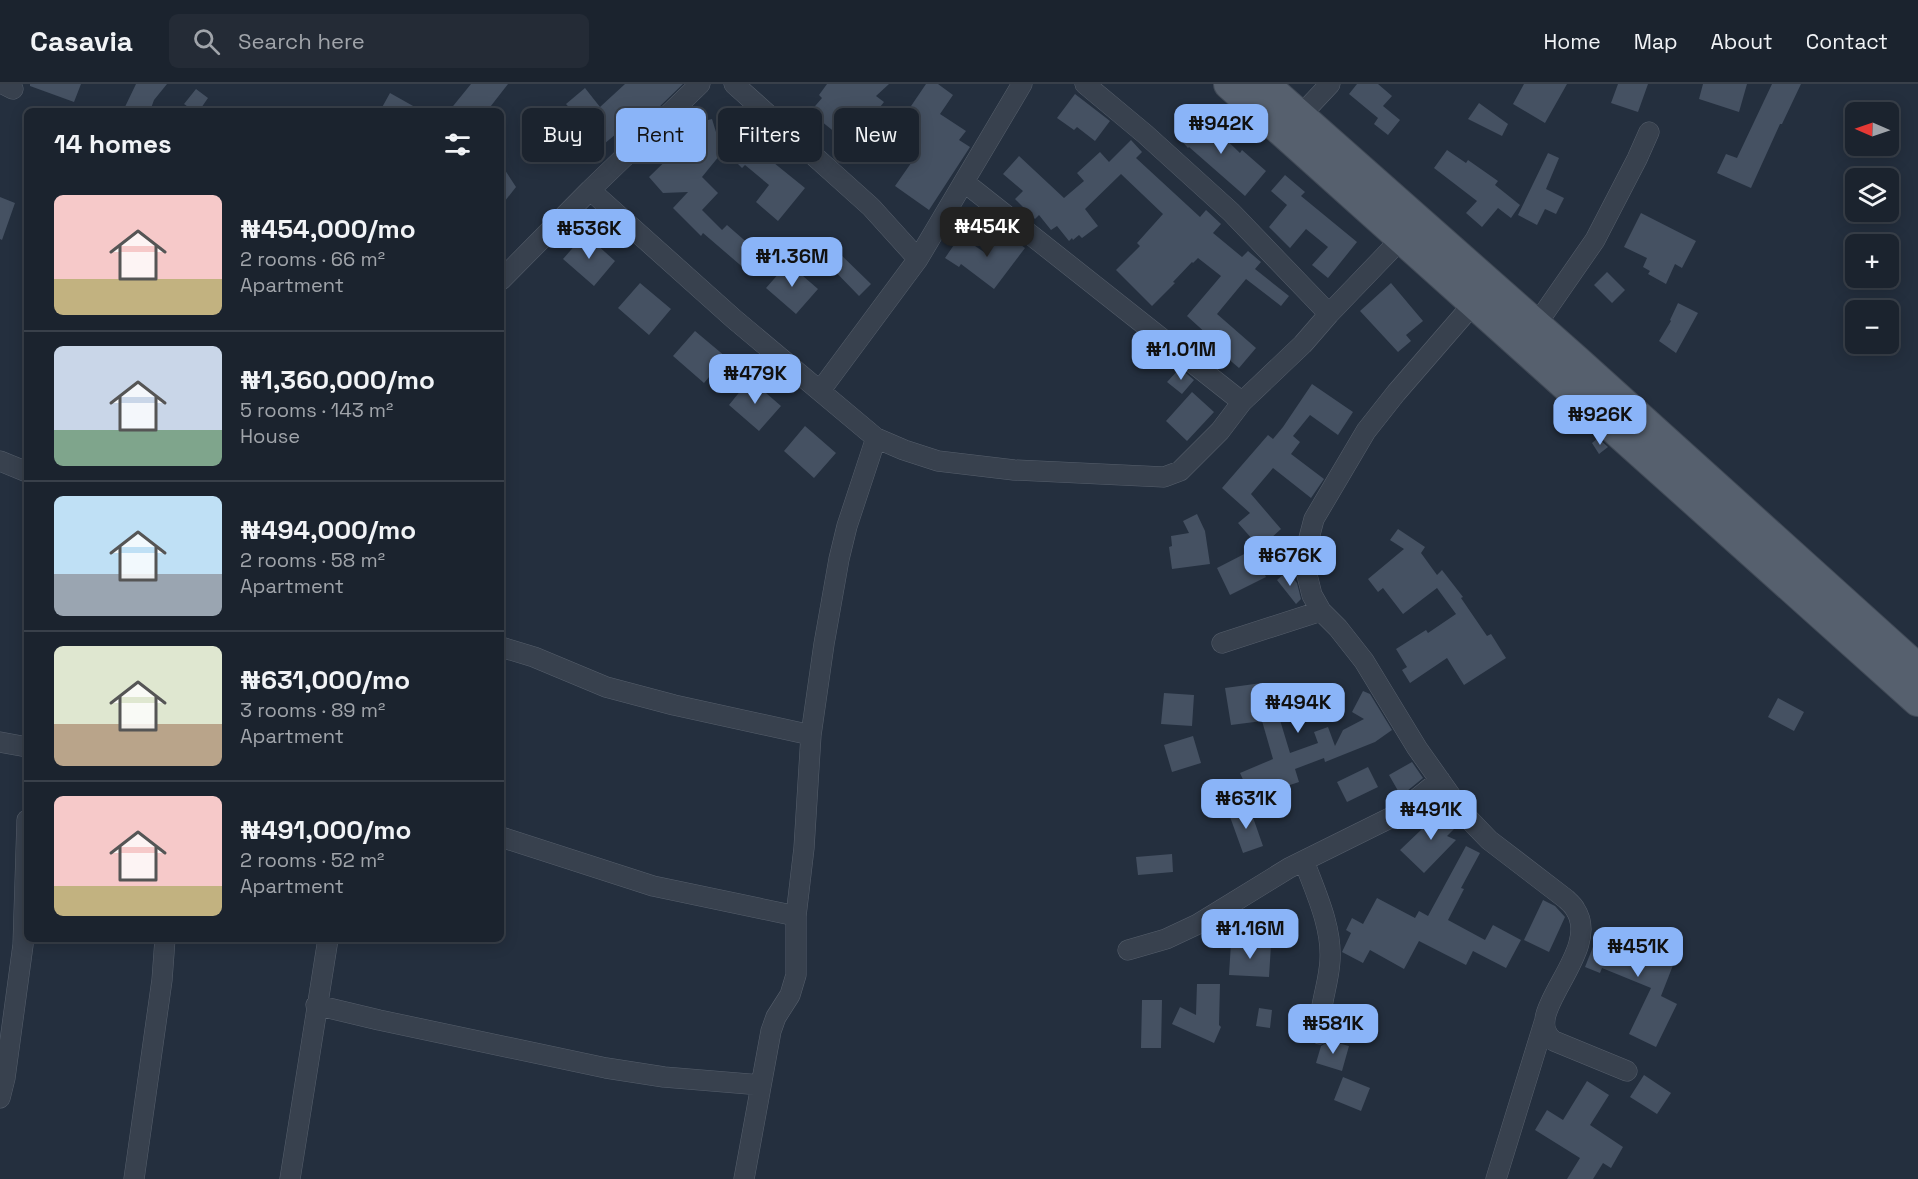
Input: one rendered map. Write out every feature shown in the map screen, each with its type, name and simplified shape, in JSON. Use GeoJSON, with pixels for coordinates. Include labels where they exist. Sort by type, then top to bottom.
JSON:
{"type":"FeatureCollection","features":[{"type":"Feature","properties":{"kind":"main road"},"geometry":{"type":"LineString","coordinates":[[1229,84],[1918,700]]}},
{"type":"Feature","properties":{"kind":"main road"},"geometry":{"type":"LineString","coordinates":[[1264,84],[1918,669]]}},
{"type":"Feature","properties":{"kind":"street"},"geometry":{"type":"LineString","coordinates":[[504,277],[700,84]]}},
{"type":"Feature","properties":{"kind":"street"},"geometry":{"type":"LineString","coordinates":[[734,84],[871,207],[918,259]]}},
{"type":"Feature","properties":{"kind":"street"},"geometry":{"type":"LineString","coordinates":[[820,391],[918,259],[1022,84]]}},
{"type":"Feature","properties":{"kind":"street"},"geometry":{"type":"LineString","coordinates":[[1085,84],[1231,212],[1329,314]]}},
{"type":"Feature","properties":{"kind":"street"},"geometry":{"type":"LineString","coordinates":[[1300,116],[1330,84]]}},
{"type":"Feature","properties":{"kind":"street"},"geometry":{"type":"LineString","coordinates":[[1536,325],[1595,240],[1649,132]]}},
{"type":"Feature","properties":{"kind":"street"},"geometry":{"type":"LineString","coordinates":[[964,182],[1242,402]]}},
{"type":"Feature","properties":{"kind":"street"},"geometry":{"type":"LineString","coordinates":[[590,190],[734,319],[876,438],[938,461],[1014,470],[1164,477],[1180,471],[1220,431],[1242,402],[1303,344],[1401,238]]}},
{"type":"Feature","properties":{"kind":"street"},"geometry":{"type":"LineString","coordinates":[[1474,303],[1396,393],[1366,432],[1314,519],[1308,542],[1306,575],[1321,611],[1338,628],[1364,661],[1417,748],[1463,813],[1489,840],[1566,899],[1576,910],[1581,930],[1577,952],[1544,1014],[1548,1037],[1627,1071]]}},
{"type":"Feature","properties":{"kind":"street"},"geometry":{"type":"LineString","coordinates":[[744,1179],[771,1031],[776,1017],[790,995],[796,975],[796,916],[804,848],[811,735],[824,644],[839,559],[876,438]]}},
{"type":"Feature","properties":{"kind":"street"},"geometry":{"type":"LineString","coordinates":[[0,461],[24,471]]}},
{"type":"Feature","properties":{"kind":"street"},"geometry":{"type":"LineString","coordinates":[[1222,643],[1321,611]]}},
{"type":"Feature","properties":{"kind":"street"},"geometry":{"type":"LineString","coordinates":[[504,648],[534,657],[606,687],[674,705],[811,735]]}},
{"type":"Feature","properties":{"kind":"street"},"geometry":{"type":"LineString","coordinates":[[0,742],[24,746]]}},
{"type":"Feature","properties":{"kind":"street"},"geometry":{"type":"LineString","coordinates":[[1128,950],[1166,939],[1198,924],[1304,861],[1398,814],[1440,780]]}},
{"type":"Feature","properties":{"kind":"street"},"geometry":{"type":"LineString","coordinates":[[504,838],[653,886],[796,916]]}},
{"type":"Feature","properties":{"kind":"street"},"geometry":{"type":"LineString","coordinates":[[1304,861],[1321,908],[1329,942],[1330,960],[1319,1020],[1320,1034]]}},
{"type":"Feature","properties":{"kind":"street"},"geometry":{"type":"LineString","coordinates":[[0,1098],[5,1078],[23,945],[24,914]]}},
{"type":"Feature","properties":{"kind":"street"},"geometry":{"type":"LineString","coordinates":[[134,1179],[162,980],[165,942]]}},
{"type":"Feature","properties":{"kind":"street"},"geometry":{"type":"LineString","coordinates":[[290,1179],[327,942]]}},
{"type":"Feature","properties":{"kind":"street"},"geometry":{"type":"LineString","coordinates":[[316,1005],[606,1068],[664,1077],[761,1085]]}},
{"type":"Feature","properties":{"kind":"street"},"geometry":{"type":"LineString","coordinates":[[1496,1179],[1544,1023]]}},
{"type":"Feature","properties":{"kind":"building"},"geometry":{"type":"Polygon","coordinates":[[[30,84],[81,84],[74,102],[30,86],[30,84]]]}},
{"type":"Feature","properties":{"kind":"building"},"geometry":{"type":"Polygon","coordinates":[[[136,84],[167,84],[154,100],[151,108],[124,108],[136,84]]]}},
{"type":"Feature","properties":{"kind":"building"},"geometry":{"type":"Polygon","coordinates":[[[471,84],[508,84],[489,108],[451,108],[471,84]]]}},
{"type":"Feature","properties":{"kind":"building"},"geometry":{"type":"Polygon","coordinates":[[[625,84],[683,84],[658,108],[616,108],[616,134],[604,144],[604,108],[570,108],[566,104],[585,88],[600,107],[625,84]]]}},
{"type":"Feature","properties":{"kind":"building"},"geometry":{"type":"Polygon","coordinates":[[[827,84],[889,84],[876,96],[884,102],[879,108],[834,108],[834,132],[822,122],[822,108],[813,108],[822,98],[819,95],[827,84]]]}},
{"type":"Feature","properties":{"kind":"building"},"geometry":{"type":"Polygon","coordinates":[[[926,84],[938,84],[953,95],[940,114],[966,131],[959,140],[970,147],[929,210],[895,186],[912,162],[919,162],[919,108],[910,108],[926,84]]]}},
{"type":"Feature","properties":{"kind":"building"},"geometry":{"type":"Polygon","coordinates":[[[1357,84],[1378,84],[1392,96],[1383,106],[1400,120],[1388,135],[1374,124],[1378,118],[1349,94],[1357,84]]]}},
{"type":"Feature","properties":{"kind":"building"},"geometry":{"type":"Polygon","coordinates":[[[1524,84],[1567,84],[1545,123],[1513,104],[1524,84]]]}},
{"type":"Feature","properties":{"kind":"building"},"geometry":{"type":"Polygon","coordinates":[[[1618,84],[1648,84],[1638,112],[1611,103],[1618,84]]]}},
{"type":"Feature","properties":{"kind":"building"},"geometry":{"type":"Polygon","coordinates":[[[1703,84],[1747,84],[1739,112],[1699,99],[1703,84]]]}},
{"type":"Feature","properties":{"kind":"building"},"geometry":{"type":"Polygon","coordinates":[[[1772,84],[1801,84],[1751,188],[1717,173],[1726,154],[1737,158],[1772,84]]]}},
{"type":"Feature","properties":{"kind":"building"},"geometry":{"type":"Polygon","coordinates":[[[196,89],[208,98],[201,108],[190,108],[184,104],[196,89]]]}},
{"type":"Feature","properties":{"kind":"building"},"geometry":{"type":"Polygon","coordinates":[[[390,93],[417,108],[382,108],[390,93]]]}},
{"type":"Feature","properties":{"kind":"building"},"geometry":{"type":"Polygon","coordinates":[[[1075,94],[1110,121],[1095,141],[1077,127],[1074,130],[1057,118],[1075,94]]]}},
{"type":"Feature","properties":{"kind":"building"},"geometry":{"type":"Polygon","coordinates":[[[1479,103],[1508,124],[1502,136],[1468,119],[1479,103]]]}},
{"type":"Feature","properties":{"kind":"building"},"geometry":{"type":"Polygon","coordinates":[[[1201,112],[1240,153],[1242,150],[1266,171],[1245,196],[1177,136],[1201,112]]]}},
{"type":"Feature","properties":{"kind":"building"},"geometry":{"type":"Polygon","coordinates":[[[712,119],[716,132],[718,130],[718,157],[702,177],[718,193],[702,210],[722,230],[727,225],[759,253],[758,260],[746,270],[703,233],[701,236],[673,208],[688,192],[663,193],[649,177],[664,162],[706,162],[706,120],[712,119]]]}},
{"type":"Feature","properties":{"kind":"building"},"geometry":{"type":"Polygon","coordinates":[[[1131,140],[1142,152],[1136,158],[1200,217],[1206,210],[1221,224],[1213,233],[1242,257],[1248,251],[1261,262],[1255,269],[1289,296],[1281,306],[1246,279],[1217,314],[1256,348],[1239,368],[1206,340],[1209,336],[1187,316],[1221,276],[1198,258],[1152,306],[1116,270],[1140,246],[1137,243],[1163,214],[1121,174],[1085,209],[1098,226],[1082,238],[1079,235],[1069,241],[1057,226],[1051,230],[1039,215],[1035,219],[1015,199],[1023,191],[1003,174],[1019,156],[1064,198],[1084,181],[1077,173],[1100,152],[1109,162],[1131,140]]]}},
{"type":"Feature","properties":{"kind":"building"},"geometry":{"type":"Polygon","coordinates":[[[1447,150],[1466,163],[1468,160],[1498,181],[1495,185],[1520,205],[1511,218],[1498,208],[1482,227],[1466,213],[1477,201],[1434,168],[1447,150]]]}},
{"type":"Feature","properties":{"kind":"building"},"geometry":{"type":"Polygon","coordinates":[[[1548,153],[1559,158],[1546,189],[1564,198],[1556,214],[1545,209],[1537,225],[1518,215],[1548,153]]]}},
{"type":"Feature","properties":{"kind":"building"},"geometry":{"type":"Polygon","coordinates":[[[736,162],[773,162],[805,188],[778,221],[756,202],[769,185],[745,165],[742,168],[736,162]]]}},
{"type":"Feature","properties":{"kind":"building"},"geometry":{"type":"Polygon","coordinates":[[[504,169],[516,187],[504,202],[504,169]]]}},
{"type":"Feature","properties":{"kind":"building"},"geometry":{"type":"Polygon","coordinates":[[[1285,175],[1305,192],[1301,196],[1357,242],[1328,278],[1312,265],[1328,247],[1306,229],[1290,248],[1269,227],[1287,205],[1271,191],[1285,175]]]}},
{"type":"Feature","properties":{"kind":"building"},"geometry":{"type":"Polygon","coordinates":[[[0,197],[15,203],[2,240],[0,239],[0,197]]]}},
{"type":"Feature","properties":{"kind":"building"},"geometry":{"type":"Polygon","coordinates":[[[1641,213],[1696,241],[1682,268],[1675,264],[1666,284],[1648,274],[1650,271],[1643,267],[1647,258],[1624,247],[1641,213]]]}},
{"type":"Feature","properties":{"kind":"building"},"geometry":{"type":"Polygon","coordinates":[[[1004,232],[1025,248],[994,289],[961,264],[959,267],[945,258],[960,236],[987,254],[1004,232]]]}},
{"type":"Feature","properties":{"kind":"building"},"geometry":{"type":"Polygon","coordinates":[[[585,234],[615,261],[594,286],[563,259],[585,234]]]}},
{"type":"Feature","properties":{"kind":"building"},"geometry":{"type":"Polygon","coordinates":[[[836,250],[871,284],[859,296],[825,261],[836,250]]]}},
{"type":"Feature","properties":{"kind":"building"},"geometry":{"type":"Polygon","coordinates":[[[788,263],[818,289],[796,314],[766,288],[788,263]]]}},
{"type":"Feature","properties":{"kind":"building"},"geometry":{"type":"Polygon","coordinates":[[[1607,272],[1625,290],[1612,303],[1594,285],[1607,272]]]}},
{"type":"Feature","properties":{"kind":"building"},"geometry":{"type":"Polygon","coordinates":[[[640,283],[671,309],[649,335],[618,308],[640,283]]]}},
{"type":"Feature","properties":{"kind":"building"},"geometry":{"type":"Polygon","coordinates":[[[1391,283],[1423,321],[1406,335],[1411,341],[1398,352],[1360,311],[1391,283]]]}},
{"type":"Feature","properties":{"kind":"building"},"geometry":{"type":"Polygon","coordinates":[[[1678,303],[1698,313],[1676,353],[1659,341],[1678,303]]]}},
{"type":"Feature","properties":{"kind":"building"},"geometry":{"type":"Polygon","coordinates":[[[695,331],[726,357],[704,383],[673,356],[695,331]]]}},
{"type":"Feature","properties":{"kind":"building"},"geometry":{"type":"Polygon","coordinates":[[[1180,368],[1194,380],[1182,394],[1167,382],[1180,368]]]}},
{"type":"Feature","properties":{"kind":"building"},"geometry":{"type":"Polygon","coordinates":[[[750,379],[781,406],[759,431],[729,405],[750,379]]]}},
{"type":"Feature","properties":{"kind":"building"},"geometry":{"type":"Polygon","coordinates":[[[1312,384],[1353,412],[1338,435],[1310,415],[1293,436],[1300,442],[1291,454],[1324,479],[1311,498],[1273,468],[1251,494],[1281,529],[1260,548],[1238,523],[1250,513],[1222,488],[1268,435],[1273,439],[1312,384]]]}},
{"type":"Feature","properties":{"kind":"building"},"geometry":{"type":"Polygon","coordinates":[[[1192,392],[1214,412],[1187,441],[1166,421],[1192,392]]]}},
{"type":"Feature","properties":{"kind":"building"},"geometry":{"type":"Polygon","coordinates":[[[805,426],[836,453],[814,478],[784,451],[805,426]]]}},
{"type":"Feature","properties":{"kind":"building"},"geometry":{"type":"Polygon","coordinates":[[[1598,438],[1608,447],[1599,454],[1592,443],[1598,438]]]}},
{"type":"Feature","properties":{"kind":"building"},"geometry":{"type":"Polygon","coordinates":[[[1197,514],[1205,531],[1210,564],[1172,569],[1169,547],[1172,546],[1171,536],[1189,533],[1183,521],[1197,514]]]}},
{"type":"Feature","properties":{"kind":"building"},"geometry":{"type":"Polygon","coordinates":[[[1398,529],[1425,547],[1421,553],[1437,575],[1442,570],[1463,597],[1461,598],[1487,636],[1491,634],[1506,658],[1464,685],[1447,658],[1410,683],[1402,670],[1407,667],[1396,649],[1426,630],[1428,633],[1456,614],[1437,588],[1403,614],[1383,588],[1378,592],[1368,579],[1404,549],[1390,540],[1398,529]]]}},
{"type":"Feature","properties":{"kind":"building"},"geometry":{"type":"Polygon","coordinates":[[[1252,550],[1266,577],[1230,595],[1217,568],[1252,550]]]}},
{"type":"Feature","properties":{"kind":"building"},"geometry":{"type":"Polygon","coordinates":[[[1287,571],[1297,583],[1301,599],[1296,604],[1277,580],[1287,571]]]}},
{"type":"Feature","properties":{"kind":"building"},"geometry":{"type":"Polygon","coordinates":[[[1262,683],[1264,702],[1296,696],[1300,717],[1280,720],[1290,753],[1318,743],[1314,732],[1328,727],[1335,746],[1343,730],[1364,719],[1352,712],[1363,691],[1370,694],[1392,730],[1375,742],[1325,762],[1324,758],[1295,769],[1299,782],[1287,786],[1285,780],[1250,795],[1240,773],[1273,759],[1262,721],[1231,725],[1225,688],[1262,683]]]}},
{"type":"Feature","properties":{"kind":"building"},"geometry":{"type":"Polygon","coordinates":[[[1164,693],[1194,695],[1192,726],[1161,724],[1164,693]]]}},
{"type":"Feature","properties":{"kind":"building"},"geometry":{"type":"Polygon","coordinates":[[[1778,698],[1804,712],[1794,731],[1768,717],[1778,698]]]}},
{"type":"Feature","properties":{"kind":"building"},"geometry":{"type":"Polygon","coordinates":[[[1193,736],[1201,763],[1172,772],[1164,745],[1193,736]]]}},
{"type":"Feature","properties":{"kind":"building"},"geometry":{"type":"Polygon","coordinates":[[[1412,762],[1423,778],[1401,796],[1389,775],[1412,762]]]}},
{"type":"Feature","properties":{"kind":"building"},"geometry":{"type":"Polygon","coordinates":[[[1368,767],[1378,787],[1347,802],[1337,782],[1368,767]]]}},
{"type":"Feature","properties":{"kind":"building"},"geometry":{"type":"Polygon","coordinates":[[[1249,806],[1263,846],[1243,853],[1229,814],[1249,806]]]}},
{"type":"Feature","properties":{"kind":"building"},"geometry":{"type":"Polygon","coordinates":[[[1444,808],[1458,825],[1447,836],[1456,840],[1424,873],[1400,850],[1444,808]]]}},
{"type":"Feature","properties":{"kind":"building"},"geometry":{"type":"Polygon","coordinates":[[[1466,846],[1480,853],[1461,888],[1464,889],[1448,920],[1485,940],[1493,925],[1521,940],[1506,968],[1473,951],[1466,965],[1419,941],[1404,969],[1370,950],[1363,963],[1342,952],[1351,933],[1346,930],[1352,918],[1363,924],[1377,898],[1415,918],[1419,911],[1428,916],[1466,846]]]}},
{"type":"Feature","properties":{"kind":"building"},"geometry":{"type":"Polygon","coordinates":[[[1172,854],[1173,872],[1138,875],[1136,857],[1172,854]]]}},
{"type":"Feature","properties":{"kind":"building"},"geometry":{"type":"Polygon","coordinates":[[[1543,900],[1555,906],[1565,917],[1549,952],[1524,940],[1543,900]]]}},
{"type":"Feature","properties":{"kind":"building"},"geometry":{"type":"Polygon","coordinates":[[[1600,929],[1624,938],[1625,934],[1677,955],[1661,996],[1677,1004],[1656,1047],[1629,1034],[1651,988],[1602,968],[1600,973],[1585,967],[1600,929]]]}},
{"type":"Feature","properties":{"kind":"building"},"geometry":{"type":"Polygon","coordinates":[[[1231,943],[1271,945],[1269,977],[1229,975],[1231,943]]]}},
{"type":"Feature","properties":{"kind":"building"},"geometry":{"type":"Polygon","coordinates":[[[1197,984],[1220,984],[1219,1025],[1221,1027],[1214,1043],[1172,1024],[1180,1007],[1196,1015],[1197,984]]]}},
{"type":"Feature","properties":{"kind":"building"},"geometry":{"type":"Polygon","coordinates":[[[1142,1000],[1162,1000],[1161,1048],[1141,1048],[1142,1000]]]}},
{"type":"Feature","properties":{"kind":"building"},"geometry":{"type":"Polygon","coordinates":[[[1259,1008],[1272,1010],[1270,1028],[1256,1026],[1259,1008]]]}},
{"type":"Feature","properties":{"kind":"building"},"geometry":{"type":"Polygon","coordinates":[[[1330,1041],[1349,1046],[1342,1071],[1316,1063],[1321,1046],[1330,1041]]]}},
{"type":"Feature","properties":{"kind":"building"},"geometry":{"type":"Polygon","coordinates":[[[1644,1075],[1671,1093],[1657,1114],[1630,1097],[1644,1075]]]}},
{"type":"Feature","properties":{"kind":"building"},"geometry":{"type":"Polygon","coordinates":[[[1343,1077],[1370,1088],[1361,1111],[1334,1100],[1343,1077]]]}},
{"type":"Feature","properties":{"kind":"building"},"geometry":{"type":"Polygon","coordinates":[[[1587,1081],[1609,1095],[1590,1125],[1623,1147],[1611,1168],[1603,1163],[1593,1179],[1567,1179],[1580,1158],[1535,1130],[1547,1110],[1563,1120],[1587,1081]]]}}]}
